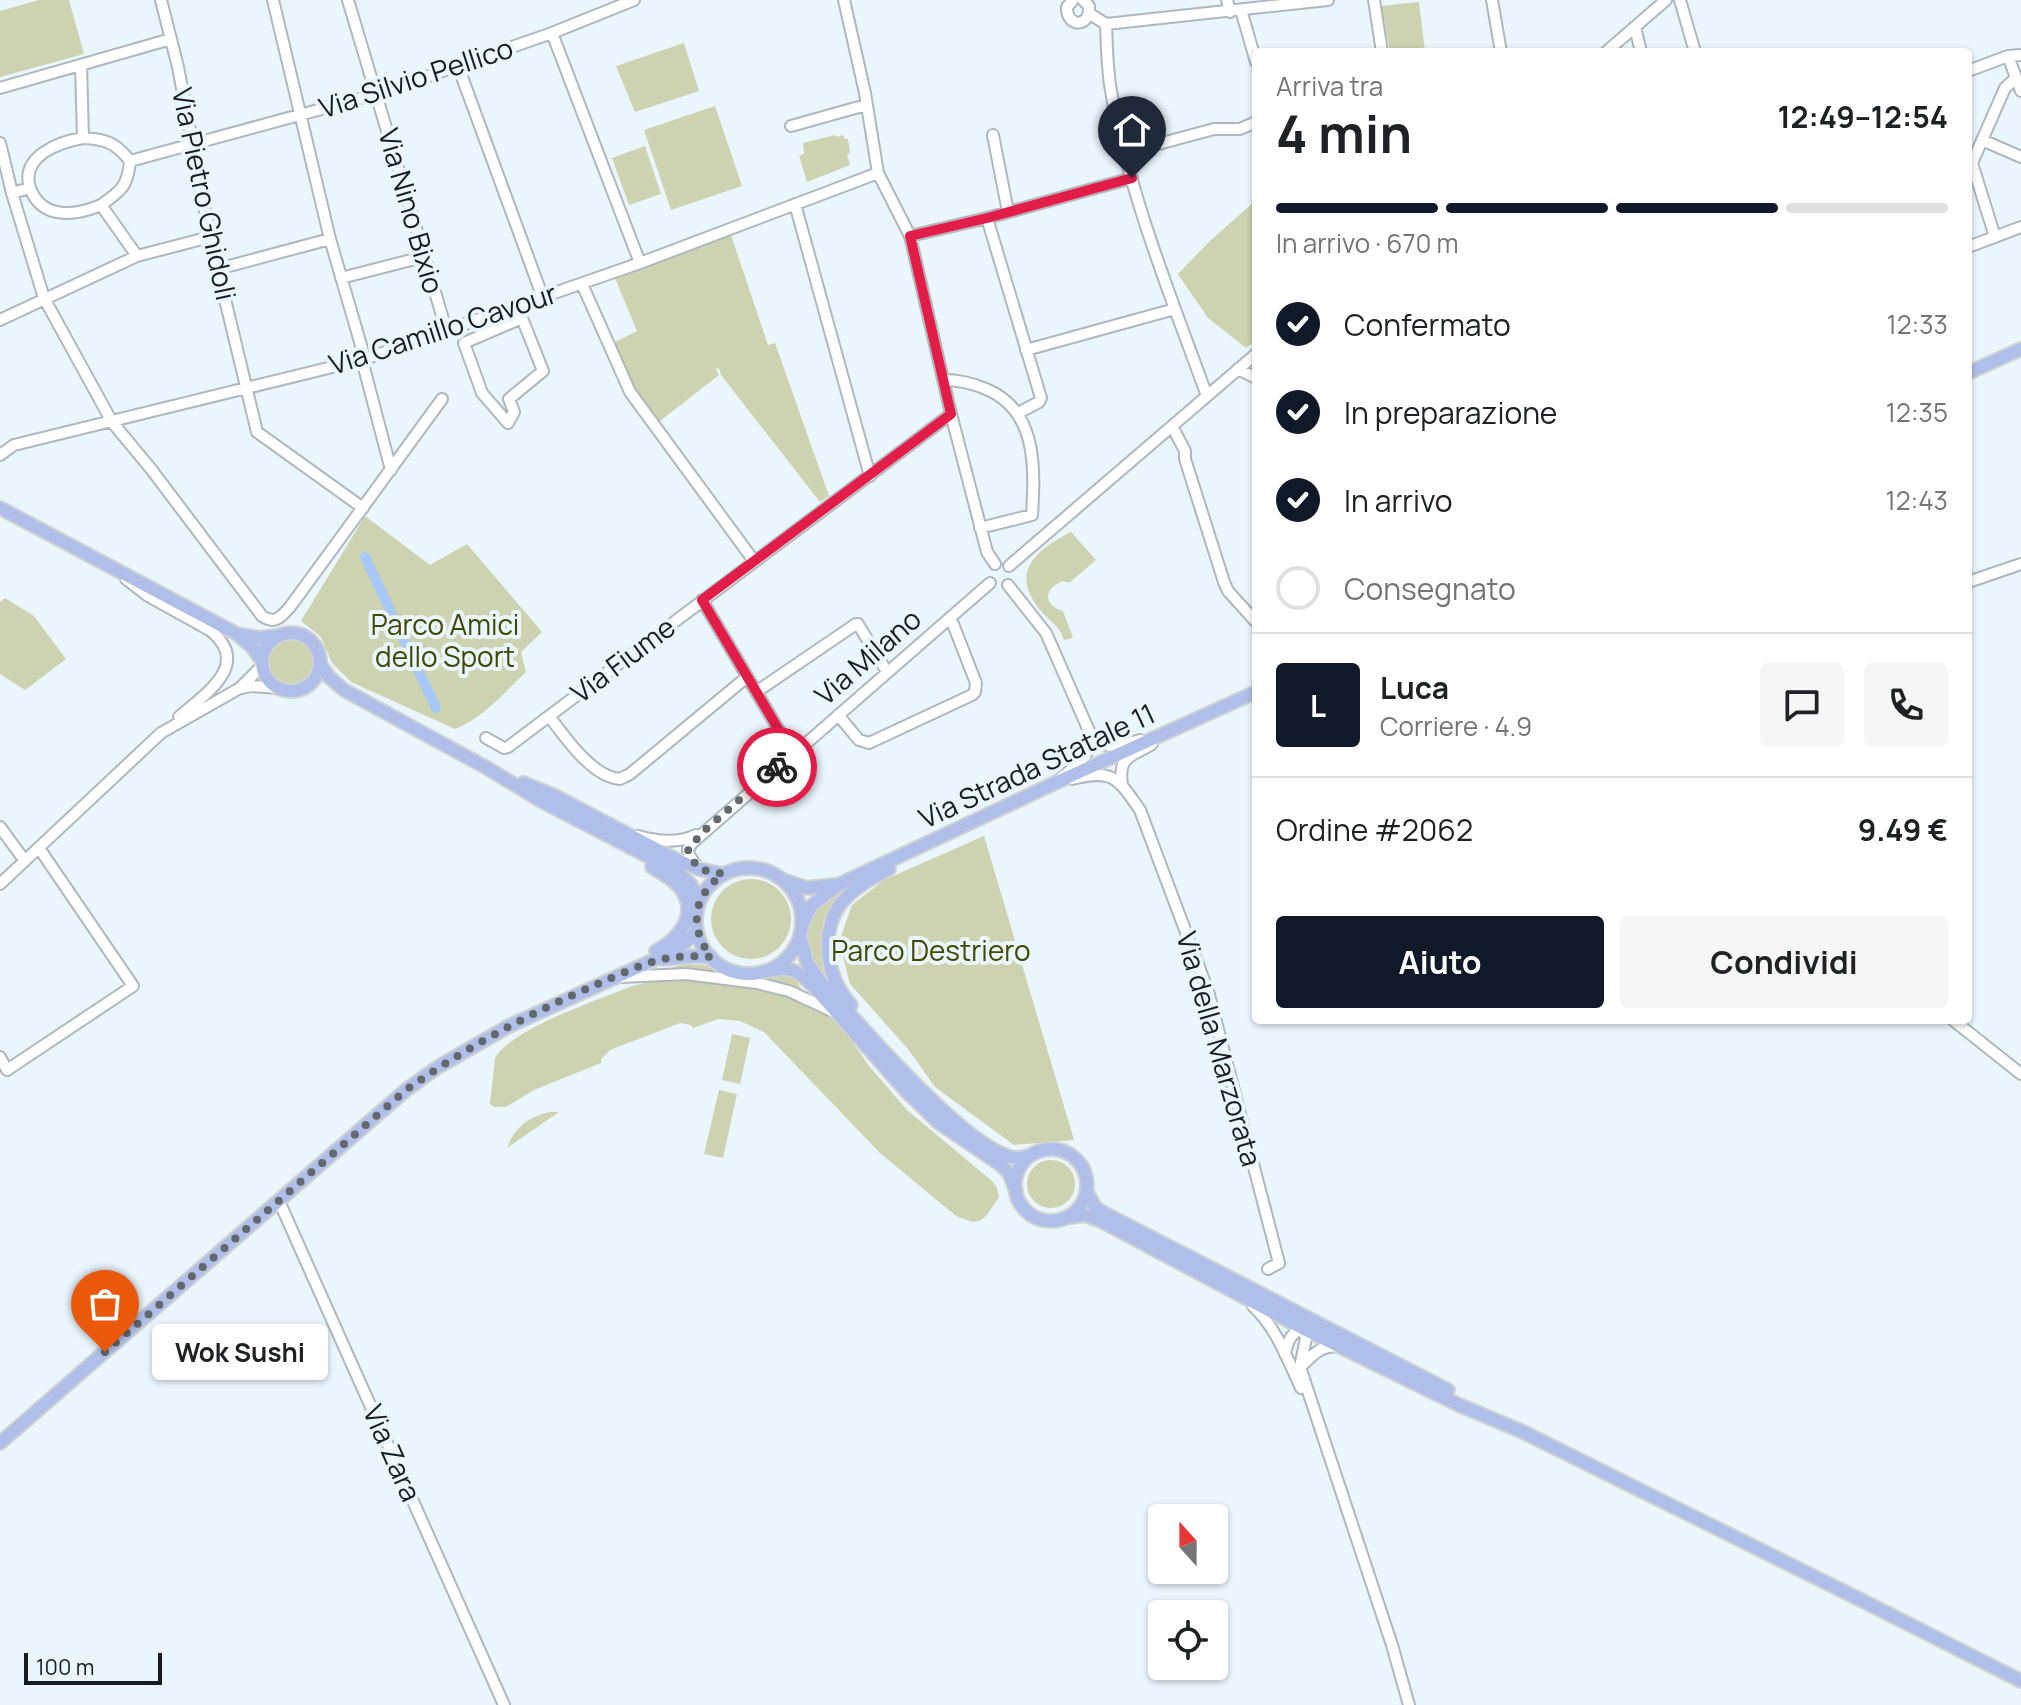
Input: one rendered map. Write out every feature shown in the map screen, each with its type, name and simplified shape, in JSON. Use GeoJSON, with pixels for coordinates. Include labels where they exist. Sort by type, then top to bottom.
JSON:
{"type":"FeatureCollection","features":[{"type":"Feature","properties":{"kind":"main road"},"geometry":{"type":"LineString","coordinates":[[1972,371],[2021,349]]}},
{"type":"Feature","properties":{"kind":"main road"},"geometry":{"type":"LineString","coordinates":[[0,508],[237,634],[252,647],[265,675],[279,688],[286,691],[327,686],[344,690]]}},
{"type":"Feature","properties":{"kind":"main road"},"geometry":{"type":"LineString","coordinates":[[237,634],[259,638],[294,633],[310,640],[319,655],[320,664],[315,679],[302,689]]}},
{"type":"Feature","properties":{"kind":"main road"},"geometry":{"type":"LineString","coordinates":[[262,664],[266,647],[277,636]]}},
{"type":"Feature","properties":{"kind":"main road"},"geometry":{"type":"LineString","coordinates":[[320,664],[344,690],[487,768],[555,796],[620,836],[685,877],[699,902]]}},
{"type":"Feature","properties":{"kind":"main road","name":"Via Strada Statale 11"},"geometry":{"type":"LineString","coordinates":[[801,930],[811,906],[838,885],[1252,694]]}},
{"type":"Feature","properties":{"kind":"main road"},"geometry":{"type":"LineString","coordinates":[[620,836],[699,869],[723,874]]}},
{"type":"Feature","properties":{"kind":"main road"},"geometry":{"type":"LineString","coordinates":[[593,987],[675,939],[682,930],[688,910],[683,890],[643,861],[620,836]]}},
{"type":"Feature","properties":{"kind":"main road"},"geometry":{"type":"LineString","coordinates":[[916,848],[897,865],[869,880],[839,906],[832,922],[828,954],[832,973],[846,999],[901,1060],[919,1088]]}},
{"type":"Feature","properties":{"kind":"main road"},"geometry":{"type":"LineString","coordinates":[[1521,1431],[1459,1405],[1302,1328],[1092,1217],[1085,1215],[1054,1221],[1037,1218],[1023,1207],[1009,1173],[939,1123],[906,1091],[800,972],[782,968],[748,974],[735,972],[711,957],[697,931],[699,902],[713,882],[723,874],[738,869],[754,868],[784,880],[795,893],[801,910],[807,963],[821,982],[919,1088],[956,1123],[991,1148],[1019,1158],[1055,1149],[1071,1155],[1083,1167],[1087,1192],[1095,1207],[1102,1212],[1462,1397],[1521,1431],[2021,1681]]}},
{"type":"Feature","properties":{"kind":"main road","name":"Via Strada Statale 11"},"geometry":{"type":"LineString","coordinates":[[784,880],[807,888],[838,885]]}},
{"type":"Feature","properties":{"kind":"main road"},"geometry":{"type":"LineString","coordinates":[[762,972],[777,966],[789,956],[801,930]]}},
{"type":"Feature","properties":{"kind":"main road"},"geometry":{"type":"LineString","coordinates":[[0,1443],[406,1090],[509,1026],[649,963],[682,945],[697,931]]}},
{"type":"Feature","properties":{"kind":"main road"},"geometry":{"type":"LineString","coordinates":[[649,963],[668,958],[711,957]]}},
{"type":"Feature","properties":{"kind":"main road"},"geometry":{"type":"LineString","coordinates":[[1016,1191],[1020,1167],[1031,1155]]}},
{"type":"Feature","properties":{"kind":"main road"},"geometry":{"type":"LineString","coordinates":[[1070,1217],[1081,1206],[1087,1192]]}},
{"type":"Feature","properties":{"kind":"street","name":"Via Pietro Ghidoli"},"geometry":{"type":"LineString","coordinates":[[161,0],[210,237],[257,432],[363,508]]}},
{"type":"Feature","properties":{"kind":"street"},"geometry":{"type":"LineString","coordinates":[[273,0],[330,239],[391,470]]}},
{"type":"Feature","properties":{"kind":"street","name":"Via Nino Bixio"},"geometry":{"type":"LineString","coordinates":[[348,0],[446,329]]}},
{"type":"Feature","properties":{"kind":"street","name":"Via Silvio Pellico"},"geometry":{"type":"LineString","coordinates":[[130,161],[377,94],[552,33],[634,0]]}},
{"type":"Feature","properties":{"kind":"street"},"geometry":{"type":"LineString","coordinates":[[844,0],[865,93],[878,173],[910,236],[980,528],[987,552],[995,564]]}},
{"type":"Feature","properties":{"kind":"street"},"geometry":{"type":"LineString","coordinates":[[1083,0],[1089,6],[1090,14]]}},
{"type":"Feature","properties":{"kind":"street"},"geometry":{"type":"LineString","coordinates":[[1227,0],[1236,11],[1252,52]]}},
{"type":"Feature","properties":{"kind":"street"},"geometry":{"type":"LineString","coordinates":[[1090,14],[1106,24],[1328,0]]}},
{"type":"Feature","properties":{"kind":"street"},"geometry":{"type":"LineString","coordinates":[[1374,0],[1381,48]]}},
{"type":"Feature","properties":{"kind":"street"},"geometry":{"type":"LineString","coordinates":[[1492,0],[1500,48]]}},
{"type":"Feature","properties":{"kind":"street"},"geometry":{"type":"LineString","coordinates":[[1611,48],[1635,27],[1652,5],[1666,0]]}},
{"type":"Feature","properties":{"kind":"street"},"geometry":{"type":"LineString","coordinates":[[1680,0],[1694,48]]}},
{"type":"Feature","properties":{"kind":"street"},"geometry":{"type":"LineString","coordinates":[[1069,1],[1066,11],[1071,20],[1082,22],[1090,14]]}},
{"type":"Feature","properties":{"kind":"street"},"geometry":{"type":"LineString","coordinates":[[1106,24],[1110,88],[1125,153],[1175,309],[1207,396]]}},
{"type":"Feature","properties":{"kind":"street"},"geometry":{"type":"LineString","coordinates":[[1635,27],[1640,48]]}},
{"type":"Feature","properties":{"kind":"street"},"geometry":{"type":"LineString","coordinates":[[552,33],[640,263]]}},
{"type":"Feature","properties":{"kind":"street"},"geometry":{"type":"LineString","coordinates":[[0,88],[171,39]]}},
{"type":"Feature","properties":{"kind":"street"},"geometry":{"type":"LineString","coordinates":[[1972,70],[2008,56],[2021,55]]}},
{"type":"Feature","properties":{"kind":"street"},"geometry":{"type":"LineString","coordinates":[[2008,56],[2021,91]]}},
{"type":"Feature","properties":{"kind":"street"},"geometry":{"type":"LineString","coordinates":[[81,65],[83,138]]}},
{"type":"Feature","properties":{"kind":"street"},"geometry":{"type":"LineString","coordinates":[[458,66],[543,298]]}},
{"type":"Feature","properties":{"kind":"street"},"geometry":{"type":"LineString","coordinates":[[1995,237],[1972,163],[2005,88],[2016,78]]}},
{"type":"Feature","properties":{"kind":"street"},"geometry":{"type":"LineString","coordinates":[[791,126],[866,105]]}},
{"type":"Feature","properties":{"kind":"street"},"geometry":{"type":"LineString","coordinates":[[1125,153],[1214,129],[1240,129],[1252,124]]}},
{"type":"Feature","properties":{"kind":"street"},"geometry":{"type":"LineString","coordinates":[[993,135],[1008,212]]}},
{"type":"Feature","properties":{"kind":"street"},"geometry":{"type":"LineString","coordinates":[[83,138],[98,139],[119,147],[130,161],[129,177],[121,192],[85,212],[68,215],[46,208],[32,195],[27,180],[38,157],[53,146],[83,138]]}},
{"type":"Feature","properties":{"kind":"street"},"geometry":{"type":"LineString","coordinates":[[1982,140],[2021,157]]}},
{"type":"Feature","properties":{"kind":"street"},"geometry":{"type":"LineString","coordinates":[[0,143],[44,298],[112,422],[269,621],[280,618],[290,607],[442,399]]}},
{"type":"Feature","properties":{"kind":"street","name":"Via Camillo Cavour"},"geometry":{"type":"LineString","coordinates":[[0,455],[14,445],[364,359],[582,284],[878,173]]}},
{"type":"Feature","properties":{"kind":"street"},"geometry":{"type":"LineString","coordinates":[[910,236],[1132,178]]}},
{"type":"Feature","properties":{"kind":"street"},"geometry":{"type":"LineString","coordinates":[[12,193],[30,188]]}},
{"type":"Feature","properties":{"kind":"street"},"geometry":{"type":"LineString","coordinates":[[795,204],[870,476]]}},
{"type":"Feature","properties":{"kind":"street"},"geometry":{"type":"LineString","coordinates":[[101,205],[137,256]]}},
{"type":"Feature","properties":{"kind":"street"},"geometry":{"type":"LineString","coordinates":[[987,218],[1041,398],[1018,413]]}},
{"type":"Feature","properties":{"kind":"street"},"geometry":{"type":"LineString","coordinates":[[1972,246],[2021,227]]}},
{"type":"Feature","properties":{"kind":"street"},"geometry":{"type":"LineString","coordinates":[[0,320],[137,256],[210,237]]}},
{"type":"Feature","properties":{"kind":"street"},"geometry":{"type":"LineString","coordinates":[[218,269],[330,239]]}},
{"type":"Feature","properties":{"kind":"street"},"geometry":{"type":"LineString","coordinates":[[341,278],[423,257]]}},
{"type":"Feature","properties":{"kind":"street"},"geometry":{"type":"LineString","coordinates":[[582,284],[630,392],[754,561]]}},
{"type":"Feature","properties":{"kind":"street"},"geometry":{"type":"LineString","coordinates":[[1026,350],[1175,309]]}},
{"type":"Feature","properties":{"kind":"street"},"geometry":{"type":"LineString","coordinates":[[522,318],[543,371],[509,399],[514,412],[508,423],[482,393],[464,343],[522,318]]}},
{"type":"Feature","properties":{"kind":"street"},"geometry":{"type":"LineString","coordinates":[[1009,566],[1252,357]]}},
{"type":"Feature","properties":{"kind":"street"},"geometry":{"type":"LineString","coordinates":[[1238,369],[1252,376]]}},
{"type":"Feature","properties":{"kind":"street"},"geometry":{"type":"LineString","coordinates":[[943,380],[961,381],[999,395],[1018,413],[1025,427],[1032,462],[1032,515],[980,528]]}},
{"type":"Feature","properties":{"kind":"street","name":"Via Fiume"},"geometry":{"type":"LineString","coordinates":[[486,738],[504,748],[508,747],[951,414]]}},
{"type":"Feature","properties":{"kind":"street"},"geometry":{"type":"LineString","coordinates":[[1172,426],[1185,451],[1224,582],[1228,591],[1252,618]]}},
{"type":"Feature","properties":{"kind":"street"},"geometry":{"type":"LineString","coordinates":[[995,564],[1009,566],[1013,577],[1008,585],[998,588],[990,583],[988,572],[995,564]]}},
{"type":"Feature","properties":{"kind":"street"},"geometry":{"type":"LineString","coordinates":[[1972,581],[2021,564]]}},
{"type":"Feature","properties":{"kind":"street"},"geometry":{"type":"LineString","coordinates":[[0,884],[226,673],[227,654],[220,638],[148,596],[111,568]]}},
{"type":"Feature","properties":{"kind":"street","name":"Via Milano"},"geometry":{"type":"LineString","coordinates":[[705,830],[990,583]]}},
{"type":"Feature","properties":{"kind":"street"},"geometry":{"type":"LineString","coordinates":[[1008,585],[1046,633],[1092,741],[1084,758],[1055,783]]}},
{"type":"Feature","properties":{"kind":"street"},"geometry":{"type":"LineString","coordinates":[[702,600],[793,754]]}},
{"type":"Feature","properties":{"kind":"street"},"geometry":{"type":"LineString","coordinates":[[838,715],[859,740],[869,743],[972,695],[976,683],[949,619]]}},
{"type":"Feature","properties":{"kind":"street"},"geometry":{"type":"LineString","coordinates":[[756,692],[856,624],[887,672]]}},
{"type":"Feature","properties":{"kind":"street"},"geometry":{"type":"LineString","coordinates":[[161,733],[240,688],[262,664]]}},
{"type":"Feature","properties":{"kind":"street"},"geometry":{"type":"LineString","coordinates":[[549,716],[581,758],[609,777],[620,779],[747,677]]}},
{"type":"Feature","properties":{"kind":"street"},"geometry":{"type":"LineString","coordinates":[[240,688],[279,688]]}},
{"type":"Feature","properties":{"kind":"street"},"geometry":{"type":"LineString","coordinates":[[1089,731],[1097,742],[1114,746],[1181,727]]}},
{"type":"Feature","properties":{"kind":"street"},"geometry":{"type":"LineString","coordinates":[[1122,785],[1121,765],[1126,759],[1181,727]]}},
{"type":"Feature","properties":{"kind":"street"},"geometry":{"type":"LineString","coordinates":[[1055,783],[1101,774],[1122,785]]}},
{"type":"Feature","properties":{"kind":"street","name":"Via della Marzorata"},"geometry":{"type":"LineString","coordinates":[[1122,785],[1140,810],[1208,991],[1279,1263],[1268,1269]]}},
{"type":"Feature","properties":{"kind":"street"},"geometry":{"type":"LineString","coordinates":[[0,827],[25,861]]}},
{"type":"Feature","properties":{"kind":"street"},"geometry":{"type":"LineString","coordinates":[[620,836],[671,841],[688,839],[705,830]]}},
{"type":"Feature","properties":{"kind":"street"},"geometry":{"type":"LineString","coordinates":[[699,869],[688,849],[705,830]]}},
{"type":"Feature","properties":{"kind":"street"},"geometry":{"type":"LineString","coordinates":[[0,1057],[7,1070],[133,986],[39,848]]}},
{"type":"Feature","properties":{"kind":"street"},"geometry":{"type":"LineString","coordinates":[[614,977],[686,974],[757,983],[789,991],[836,1013]]}},
{"type":"Feature","properties":{"kind":"street"},"geometry":{"type":"LineString","coordinates":[[1958,1024],[2021,1074]]}},
{"type":"Feature","properties":{"kind":"street","name":"Via Zara"},"geometry":{"type":"LineString","coordinates":[[279,1201],[504,1705]]}},
{"type":"Feature","properties":{"kind":"street"},"geometry":{"type":"LineString","coordinates":[[1223,1273],[1233,1284],[1296,1318],[1302,1328],[1306,1338],[1300,1367],[1409,1705]]}},
{"type":"Feature","properties":{"kind":"street"},"geometry":{"type":"LineString","coordinates":[[1243,1297],[1271,1327],[1319,1426]]}},
{"type":"Feature","properties":{"kind":"street"},"geometry":{"type":"LineString","coordinates":[[1285,1354],[1289,1337],[1295,1331],[1311,1326],[1367,1354],[1382,1356]]}},
{"type":"Feature","properties":{"kind":"street"},"geometry":{"type":"LineString","coordinates":[[1300,1367],[1320,1349],[1339,1346]]}},
{"type":"Feature","properties":{"kind":"green space"},"geometry":{"type":"Polygon","coordinates":[[[39,0],[69,0],[84,54],[0,77],[0,11],[39,0]]]}},
{"type":"Feature","properties":{"kind":"green space"},"geometry":{"type":"Polygon","coordinates":[[[1419,2],[1425,48],[1389,48],[1381,6],[1419,2]]]}},
{"type":"Feature","properties":{"kind":"green space"},"geometry":{"type":"Polygon","coordinates":[[[684,43],[699,91],[635,112],[616,66],[684,43]]]}},
{"type":"Feature","properties":{"kind":"green space"},"geometry":{"type":"Polygon","coordinates":[[[715,106],[742,186],[671,210],[644,130],[715,106]]]}},
{"type":"Feature","properties":{"kind":"green space"},"geometry":{"type":"Polygon","coordinates":[[[835,135],[848,139],[850,165],[807,182],[799,156],[804,154],[803,143],[835,135]]]}},
{"type":"Feature","properties":{"kind":"green space"},"geometry":{"type":"Polygon","coordinates":[[[645,146],[661,194],[629,205],[612,158],[645,146]]]}},
{"type":"Feature","properties":{"kind":"green space"},"geometry":{"type":"Polygon","coordinates":[[[1252,204],[1252,343],[1246,348],[1208,318],[1178,274],[1252,204]]]}},
{"type":"Feature","properties":{"kind":"green space"},"geometry":{"type":"Polygon","coordinates":[[[731,235],[768,345],[775,343],[829,496],[820,502],[721,375],[719,368],[716,369],[719,375],[660,421],[635,389],[613,343],[637,331],[615,278],[731,235]]]}},
{"type":"Feature","properties":{"kind":"green space","name":"Parco Amici dello Sport"},"geometry":{"type":"Polygon","coordinates":[[[365,516],[430,565],[467,544],[542,632],[521,652],[526,672],[484,712],[455,729],[351,682],[332,663],[321,637],[301,621],[365,516]]]}},
{"type":"Feature","properties":{"kind":"green space"},"geometry":{"type":"Polygon","coordinates":[[[1071,532],[1096,560],[1069,583],[1063,581],[1049,592],[1051,605],[1063,611],[1073,638],[1064,640],[1031,596],[1027,573],[1047,546],[1071,532]]]}},
{"type":"Feature","properties":{"kind":"green space"},"geometry":{"type":"Polygon","coordinates":[[[5,598],[34,616],[66,659],[25,690],[0,674],[0,602],[5,598]]]}},
{"type":"Feature","properties":{"kind":"green space"},"geometry":{"type":"Polygon","coordinates":[[[291,639],[306,646],[313,661],[306,676],[291,683],[276,676],[269,661],[276,646],[291,639]]]}},
{"type":"Feature","properties":{"kind":"green space","name":"Parco Destriero"},"geometry":{"type":"Polygon","coordinates":[[[984,836],[1074,1140],[1014,1145],[935,1087],[908,1049],[850,984],[839,942],[852,905],[884,880],[984,836]]]}},
{"type":"Feature","properties":{"kind":"green space"},"geometry":{"type":"Polygon","coordinates":[[[751,879],[766,882],[779,891],[788,904],[791,919],[788,934],[779,947],[766,956],[751,959],[736,956],[723,947],[714,934],[711,919],[714,904],[723,891],[736,882],[751,879]]]}},
{"type":"Feature","properties":{"kind":"green space"},"geometry":{"type":"Polygon","coordinates":[[[847,889],[833,909],[829,977],[826,980],[809,951],[807,927],[820,907],[847,889]]]}},
{"type":"Feature","properties":{"kind":"green space"},"geometry":{"type":"Polygon","coordinates":[[[686,964],[715,966],[742,976],[785,973],[793,977],[802,989],[757,980],[656,972],[686,964]]]}},
{"type":"Feature","properties":{"kind":"green space"},"geometry":{"type":"Polygon","coordinates":[[[689,978],[783,993],[820,1009],[834,1019],[907,1110],[992,1181],[999,1197],[986,1216],[972,1222],[956,1216],[880,1153],[764,1032],[740,1021],[718,1019],[693,1028],[680,1023],[610,1050],[601,1063],[534,1090],[506,1107],[490,1104],[495,1058],[519,1036],[558,1016],[632,986],[689,978]]]}},
{"type":"Feature","properties":{"kind":"green space"},"geometry":{"type":"Polygon","coordinates":[[[732,1034],[750,1038],[740,1084],[722,1080],[732,1034]]]}},
{"type":"Feature","properties":{"kind":"green space"},"geometry":{"type":"Polygon","coordinates":[[[719,1090],[737,1094],[723,1158],[704,1154],[719,1090]]]}},
{"type":"Feature","properties":{"kind":"green space"},"geometry":{"type":"Polygon","coordinates":[[[550,1112],[559,1112],[507,1148],[523,1124],[550,1112]]]}},
{"type":"Feature","properties":{"kind":"green space"},"geometry":{"type":"Polygon","coordinates":[[[1051,1160],[1068,1167],[1075,1184],[1068,1201],[1051,1208],[1034,1201],[1027,1184],[1034,1167],[1051,1160]]]}},
{"type":"Feature","properties":{"kind":"waterway"},"geometry":{"type":"LineString","coordinates":[[365,557],[436,708]]}},
{"type":"Feature","properties":{"kind":"way so far"},"geometry":{"type":"LineString","coordinates":[[105,1352],[406,1090],[438,1067],[509,1026],[649,963],[668,958],[711,957],[702,945],[696,916],[705,891],[723,874],[699,869],[688,849],[705,830],[777,767]]}},
{"type":"Feature","properties":{"kind":"place","name":"Wok Sushi"},"geometry":{"type":"Point","coordinates":[105,1352]}},
{"type":"Feature","properties":{"kind":"route"},"geometry":{"type":"LineString","coordinates":[[777,767],[793,754],[702,600],[951,414],[910,236],[1132,178]]}}]}
